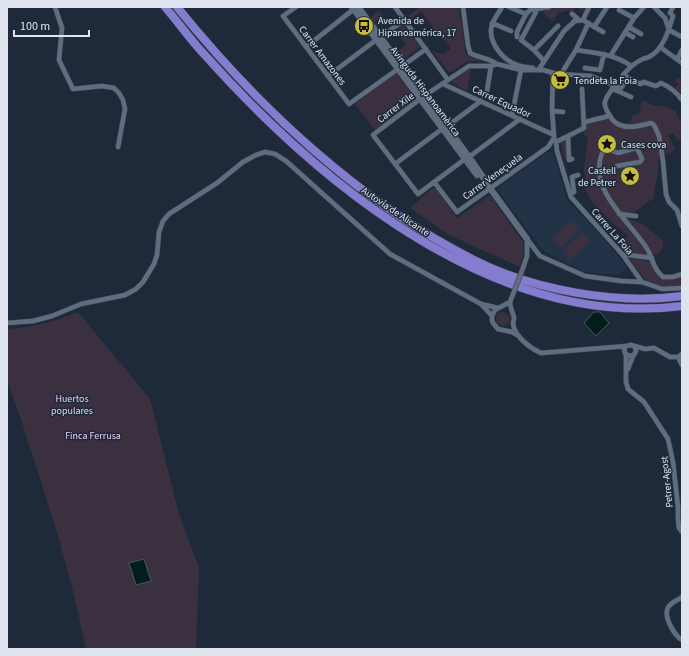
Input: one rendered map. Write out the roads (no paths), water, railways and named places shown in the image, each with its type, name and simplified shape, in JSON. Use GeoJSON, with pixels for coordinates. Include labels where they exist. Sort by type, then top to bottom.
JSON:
{"type":"FeatureCollection","features":[{"type":"Feature","properties":{"kind":"highway","name":"Autovía de Alicante"},"geometry":{"type":"LineString","coordinates":[[165,7],[202,53],[265,118],[322,169],[368,205],[431,247],[472,268],[508,283],[552,296],[595,305],[636,308],[679,306]]}},
{"type":"Feature","properties":{"kind":"highway","name":"Autovía de Alicante"},"geometry":{"type":"LineString","coordinates":[[177,7],[209,46],[271,111],[327,161],[367,192],[436,239],[475,261],[511,275],[546,286],[597,296],[637,298],[680,296]]}},
{"type":"Feature","properties":{"kind":"street"},"geometry":{"type":"LineString","coordinates":[[54,7],[62,28],[59,60],[73,89],[102,86],[114,88],[123,100],[125,108],[118,147]]}},
{"type":"Feature","properties":{"kind":"street","name":"Carrer Amazones"},"geometry":{"type":"LineString","coordinates":[[296,7],[283,16],[349,104],[399,67]]}},
{"type":"Feature","properties":{"kind":"street"},"geometry":{"type":"LineString","coordinates":[[395,7],[448,80]]}},
{"type":"Feature","properties":{"kind":"street"},"geometry":{"type":"LineString","coordinates":[[463,7],[470,53],[493,61],[494,65],[487,91]]}},
{"type":"Feature","properties":{"kind":"street"},"geometry":{"type":"LineString","coordinates":[[502,7],[490,29],[491,37],[497,49],[505,59],[517,65],[541,69],[553,73],[591,76],[631,97]]}},
{"type":"Feature","properties":{"kind":"street"},"geometry":{"type":"LineString","coordinates":[[509,7],[526,14]]}},
{"type":"Feature","properties":{"kind":"street"},"geometry":{"type":"LineString","coordinates":[[517,37],[517,32],[526,14],[530,10],[549,7]]}},
{"type":"Feature","properties":{"kind":"street"},"geometry":{"type":"LineString","coordinates":[[582,20],[589,7]]}},
{"type":"Feature","properties":{"kind":"street"},"geometry":{"type":"LineString","coordinates":[[594,28],[607,7]]}},
{"type":"Feature","properties":{"kind":"street"},"geometry":{"type":"LineString","coordinates":[[611,55],[634,18],[644,7]]}},
{"type":"Feature","properties":{"kind":"street"},"geometry":{"type":"LineString","coordinates":[[654,7],[665,19],[670,30],[682,37]]}},
{"type":"Feature","properties":{"kind":"street"},"geometry":{"type":"LineString","coordinates":[[665,19],[673,7]]}},
{"type":"Feature","properties":{"kind":"street"},"geometry":{"type":"LineString","coordinates":[[306,47],[354,8]]}},
{"type":"Feature","properties":{"kind":"street","name":"Avinguda Hispanoamèrica"},"geometry":{"type":"LineString","coordinates":[[354,8],[485,180],[527,239]]}},
{"type":"Feature","properties":{"kind":"street"},"geometry":{"type":"LineString","coordinates":[[618,10],[634,18]]}},
{"type":"Feature","properties":{"kind":"street"},"geometry":{"type":"LineString","coordinates":[[536,12],[521,40],[534,50],[544,61]]}},
{"type":"Feature","properties":{"kind":"street"},"geometry":{"type":"LineString","coordinates":[[648,87],[623,75],[631,66],[638,61],[650,57],[660,47],[670,30],[673,16],[670,13]]}},
{"type":"Feature","properties":{"kind":"street"},"geometry":{"type":"LineString","coordinates":[[541,69],[544,61],[564,31],[577,18],[572,14]]}},
{"type":"Feature","properties":{"kind":"street"},"geometry":{"type":"LineString","coordinates":[[328,76],[404,20]]}},
{"type":"Feature","properties":{"kind":"street"},"geometry":{"type":"LineString","coordinates":[[571,24],[575,21],[582,20],[603,32]]}},
{"type":"Feature","properties":{"kind":"street"},"geometry":{"type":"LineString","coordinates":[[492,23],[511,31]]}},
{"type":"Feature","properties":{"kind":"street"},"geometry":{"type":"LineString","coordinates":[[561,74],[576,50],[588,24]]}},
{"type":"Feature","properties":{"kind":"street"},"geometry":{"type":"LineString","coordinates":[[534,50],[558,26]]}},
{"type":"Feature","properties":{"kind":"street"},"geometry":{"type":"LineString","coordinates":[[629,27],[641,34]]}},
{"type":"Feature","properties":{"kind":"street"},"geometry":{"type":"LineString","coordinates":[[626,32],[633,36]]}},
{"type":"Feature","properties":{"kind":"street"},"geometry":{"type":"LineString","coordinates":[[660,47],[682,63]]}},
{"type":"Feature","properties":{"kind":"street"},"geometry":{"type":"LineString","coordinates":[[399,67],[426,49]]}},
{"type":"Feature","properties":{"kind":"street"},"geometry":{"type":"LineString","coordinates":[[576,50],[611,55],[631,66]]}},
{"type":"Feature","properties":{"kind":"street"},"geometry":{"type":"LineString","coordinates":[[677,59],[682,50]]}},
{"type":"Feature","properties":{"kind":"street"},"geometry":{"type":"LineString","coordinates":[[585,68],[600,70],[604,54]]}},
{"type":"Feature","properties":{"kind":"street"},"geometry":{"type":"LineString","coordinates":[[494,65],[521,70],[541,69]]}},
{"type":"Feature","properties":{"kind":"street","name":"Carrer Xile"},"geometry":{"type":"LineString","coordinates":[[395,164],[373,135],[468,66],[494,65]]}},
{"type":"Feature","properties":{"kind":"street"},"geometry":{"type":"LineString","coordinates":[[512,115],[521,70]]}},
{"type":"Feature","properties":{"kind":"street","name":"Carrer La Foia"},"geometry":{"type":"LineString","coordinates":[[553,73],[555,138],[557,151],[571,197],[622,254],[642,282]]}},
{"type":"Feature","properties":{"kind":"street"},"geometry":{"type":"LineString","coordinates":[[613,87],[621,88],[628,78]]}},
{"type":"Feature","properties":{"kind":"street"},"geometry":{"type":"LineString","coordinates":[[641,84],[643,82],[656,86],[661,83],[678,93],[682,100]]}},
{"type":"Feature","properties":{"kind":"street","name":"Carrer Equador"},"geometry":{"type":"LineString","coordinates":[[443,84],[512,115],[555,138]]}},
{"type":"Feature","properties":{"kind":"street"},"geometry":{"type":"LineString","coordinates":[[613,87],[605,100],[605,106],[609,116],[618,124],[628,127],[635,128],[651,123],[654,125],[659,136],[666,194],[669,202],[677,210],[682,226]]}},
{"type":"Feature","properties":{"kind":"street"},"geometry":{"type":"LineString","coordinates":[[557,151],[548,147],[555,138],[568,136],[584,128],[585,122],[582,89]]}},
{"type":"Feature","properties":{"kind":"street"},"geometry":{"type":"LineString","coordinates":[[481,101],[395,164],[418,194],[520,119]]}},
{"type":"Feature","properties":{"kind":"street"},"geometry":{"type":"LineString","coordinates":[[553,110],[563,112]]}},
{"type":"Feature","properties":{"kind":"street"},"geometry":{"type":"LineString","coordinates":[[585,122],[609,116]]}},
{"type":"Feature","properties":{"kind":"street"},"geometry":{"type":"LineString","coordinates":[[568,136],[569,160],[572,159]]}},
{"type":"Feature","properties":{"kind":"street","name":"Carrer Veneçuela"},"geometry":{"type":"LineString","coordinates":[[434,182],[458,212],[488,186],[548,147]]}},
{"type":"Feature","properties":{"kind":"street"},"geometry":{"type":"LineString","coordinates":[[617,166],[640,162],[642,159],[638,147],[618,153],[610,150],[602,153],[598,166],[601,179],[608,197],[618,213],[647,248],[657,270],[663,277],[673,277],[682,274]]}},
{"type":"Feature","properties":{"kind":"street"},"geometry":{"type":"LineString","coordinates":[[7,324],[34,321],[52,316],[81,304],[125,295],[136,290],[143,282],[154,264],[157,255],[159,232],[165,218],[217,183],[243,162],[265,152],[275,154],[286,161],[390,254],[481,304],[507,308],[511,311]]}},
{"type":"Feature","properties":{"kind":"street"},"geometry":{"type":"LineString","coordinates":[[570,194],[574,192],[572,177],[578,175]]}},
{"type":"Feature","properties":{"kind":"street"},"geometry":{"type":"LineString","coordinates":[[618,213],[636,216]]}},
{"type":"Feature","properties":{"kind":"street"},"geometry":{"type":"LineString","coordinates":[[527,239],[527,256],[510,302],[511,311],[514,317],[514,329],[519,336],[533,349],[540,353],[630,345],[645,349]]}},
{"type":"Feature","properties":{"kind":"street"},"geometry":{"type":"LineString","coordinates":[[527,239],[540,256],[585,276],[621,281],[642,282],[652,287],[662,289],[682,288]]}},
{"type":"Feature","properties":{"kind":"street"},"geometry":{"type":"LineString","coordinates":[[622,254],[652,258]]}},
{"type":"Feature","properties":{"kind":"street"},"geometry":{"type":"LineString","coordinates":[[492,316],[500,308],[510,302]]}},
{"type":"Feature","properties":{"kind":"street"},"geometry":{"type":"LineString","coordinates":[[481,304],[492,316],[495,326],[519,336]]}},
{"type":"Feature","properties":{"kind":"street"},"geometry":{"type":"LineString","coordinates":[[505,330],[510,327],[513,322]]}},
{"type":"Feature","properties":{"kind":"street"},"geometry":{"type":"LineString","coordinates":[[625,353],[625,348],[630,345]]}},
{"type":"Feature","properties":{"kind":"street"},"geometry":{"type":"LineString","coordinates":[[630,345],[636,349],[633,355]]}},
{"type":"Feature","properties":{"kind":"street"},"geometry":{"type":"LineString","coordinates":[[615,347],[629,356],[645,349],[654,348],[670,357],[680,355],[682,364]]}},
{"type":"Feature","properties":{"kind":"street","name":"Petrer-Agost"},"geometry":{"type":"LineString","coordinates":[[625,353],[627,371],[626,382],[628,389],[644,402],[668,439],[673,462],[679,528],[682,532]]}},
{"type":"Feature","properties":{"kind":"street","name":"Petrer-Agost"},"geometry":{"type":"LineString","coordinates":[[627,371],[633,355]]}},
{"type":"Feature","properties":{"kind":"street"},"geometry":{"type":"LineString","coordinates":[[682,597],[669,605],[666,612],[667,618],[682,640]]}},
{"type":"Feature","properties":{"kind":"place","name":"Avenida de Hipanoamérica, 17"},"geometry":{"type":"Point","coordinates":[364,26]}},
{"type":"Feature","properties":{"kind":"place","name":"Tendeta la Foia"},"geometry":{"type":"Point","coordinates":[560,80]}},
{"type":"Feature","properties":{"kind":"place","name":"Cases cova"},"geometry":{"type":"Point","coordinates":[607,144]}},
{"type":"Feature","properties":{"kind":"place","name":"Castell de Petrer"},"geometry":{"type":"Point","coordinates":[630,176]}},
{"type":"Feature","properties":{"kind":"park label","name":"Huertos populares"},"geometry":{"type":"Point","coordinates":[72,404]}},
{"type":"Feature","properties":{"kind":"park label","name":"Finca Ferrusa"},"geometry":{"type":"Point","coordinates":[93,435]}}]}
